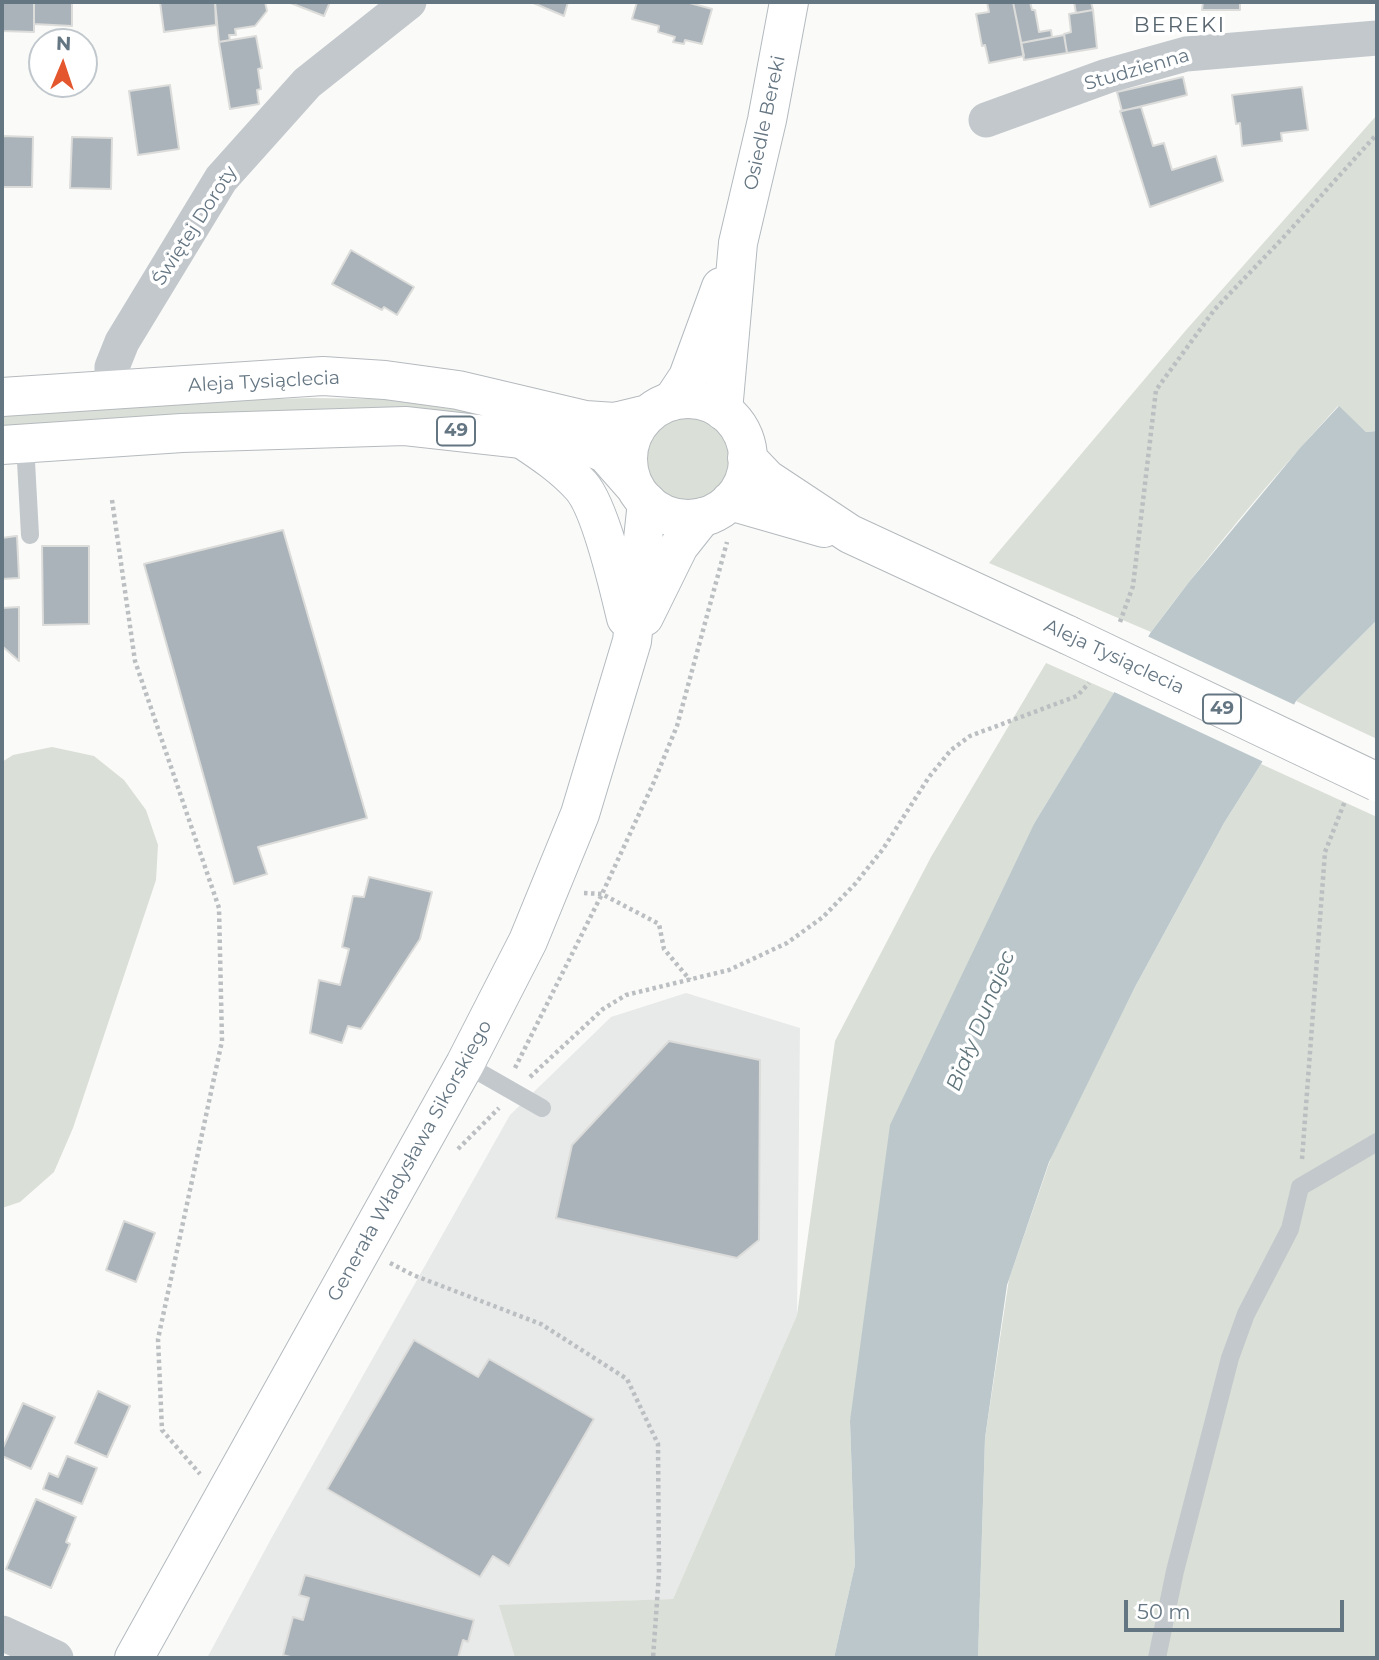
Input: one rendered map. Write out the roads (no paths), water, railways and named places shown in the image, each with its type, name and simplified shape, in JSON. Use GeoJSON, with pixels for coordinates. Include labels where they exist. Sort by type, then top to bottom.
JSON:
{"type":"FeatureCollection","features":[{"type":"Feature","properties":{"kind":"main road","name":"Osiedle Bereki"},"geometry":{"type":"LineString","coordinates":[[738,243],[767,120],[789,2]]}},
{"type":"Feature","properties":{"kind":"main road"},"geometry":{"type":"LineString","coordinates":[[640,494],[630,477],[628,457],[631,438],[688,377],[738,243]]}},
{"type":"Feature","properties":{"kind":"main road"},"geometry":{"type":"LineString","coordinates":[[723,411],[738,243]]}},
{"type":"Feature","properties":{"kind":"main road","name":"Aleja Tysiąclecia"},"geometry":{"type":"LineString","coordinates":[[2,397],[323,376],[385,380],[458,390],[584,420],[615,422],[660,407]]}},
{"type":"Feature","properties":{"kind":"main road","name":"49"},"geometry":{"type":"LineString","coordinates":[[660,407],[703,401],[723,411],[738,426],[747,458]]}},
{"type":"Feature","properties":{"kind":"main road","name":"49"},"geometry":{"type":"LineString","coordinates":[[13,444],[182,433],[359,426],[416,427],[522,439],[561,440],[580,443],[606,453],[640,494],[667,515],[680,518],[720,517]]}},
{"type":"Feature","properties":{"kind":"main road"},"geometry":{"type":"LineString","coordinates":[[522,439],[583,488],[594,509],[632,641]]}},
{"type":"Feature","properties":{"kind":"main road","name":"Aleja Tysiąclecia"},"geometry":{"type":"LineString","coordinates":[[747,458],[767,479],[850,534],[1068,635],[1364,786]]}},
{"type":"Feature","properties":{"kind":"main road"},"geometry":{"type":"LineString","coordinates":[[720,517],[743,481],[747,458]]}},
{"type":"Feature","properties":{"kind":"main road","name":"Generała Władysława Sikorskiego"},"geometry":{"type":"LineString","coordinates":[[632,641],[640,494]]}},
{"type":"Feature","properties":{"kind":"main road","name":"Aleja Tysiąclecia"},"geometry":{"type":"LineString","coordinates":[[720,517],[850,534]]}},
{"type":"Feature","properties":{"kind":"main road","name":"Generała Władysława Sikorskiego"},"geometry":{"type":"LineString","coordinates":[[134,1658],[465,1064],[523,952],[580,814],[632,641],[679,546],[720,517]]}},
{"type":"Feature","properties":{"kind":"street","name":"Świętej Doroty"},"geometry":{"type":"LineString","coordinates":[[112,391],[112,367],[122,342],[220,179],[307,83],[410,2]]}},
{"type":"Feature","properties":{"kind":"street","name":"Studzienna"},"geometry":{"type":"LineString","coordinates":[[986,120],[1107,76],[1186,54],[1377,38]]}},
{"type":"Feature","properties":{"kind":"street"},"geometry":{"type":"LineString","coordinates":[[2,1633],[56,1658]]}},
{"type":"Feature","properties":{"kind":"lane"},"geometry":{"type":"LineString","coordinates":[[13,444],[30,535]]}},
{"type":"Feature","properties":{"kind":"lane"},"geometry":{"type":"LineString","coordinates":[[465,1064],[513,1083],[542,1108]]}},
{"type":"Feature","properties":{"kind":"lane"},"geometry":{"type":"LineString","coordinates":[[1157,1658],[1175,1571],[1230,1358],[1246,1314],[1290,1229],[1300,1187],[1377,1142]]}},
{"type":"Feature","properties":{"kind":"water","name":"Biały Dunajec"},"geometry":{"type":"Polygon","coordinates":[[[1339,406],[1366,432],[1377,431],[1377,620],[1296,701],[1224,823],[1135,987],[1049,1162],[1007,1285],[985,1438],[978,1658],[834,1658],[855,1565],[850,1421],[890,1125],[1035,822],[1151,632],[1300,448],[1339,406]]]}},
{"type":"Feature","properties":{"kind":"district","name":"BEREKI"},"geometry":{"type":"Point","coordinates":[1180,26]}}]}
